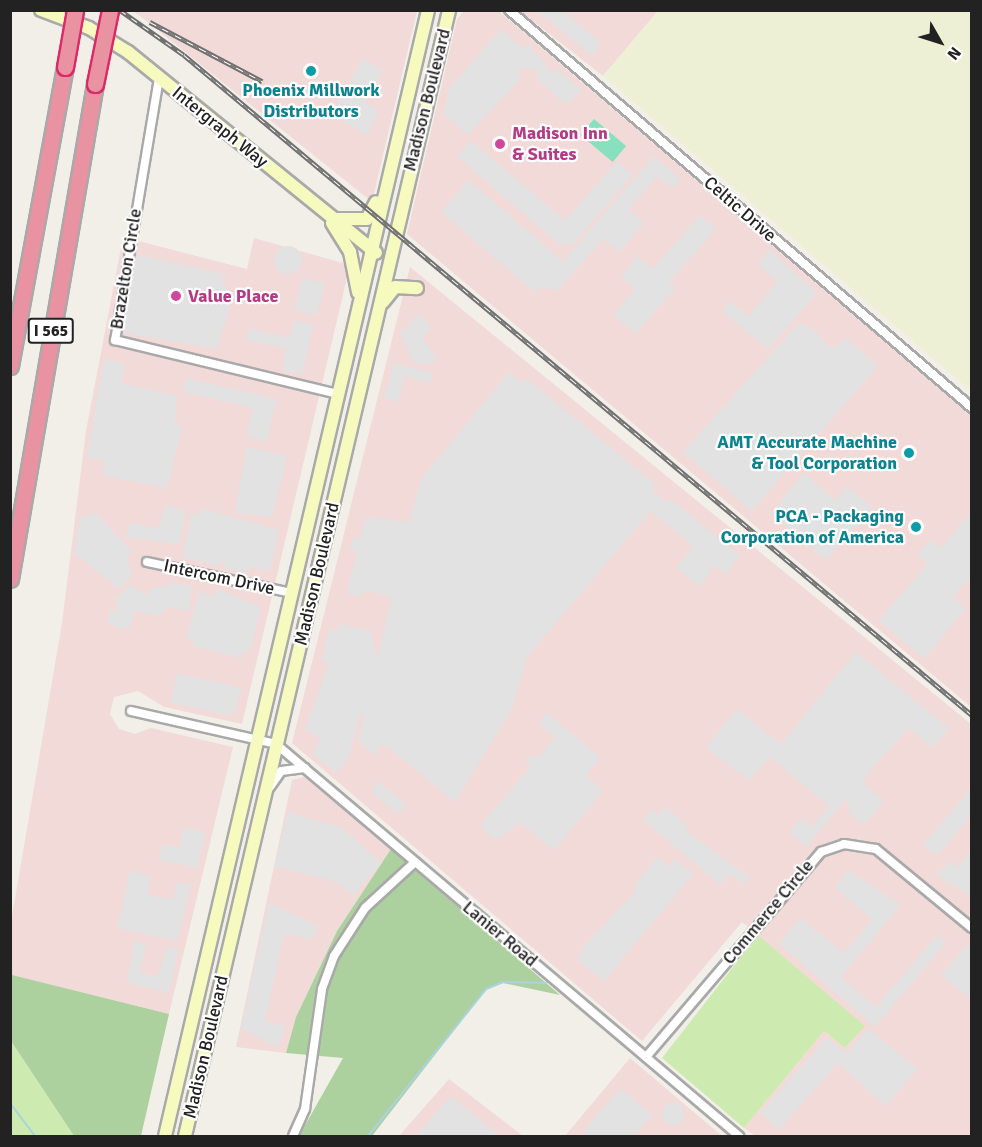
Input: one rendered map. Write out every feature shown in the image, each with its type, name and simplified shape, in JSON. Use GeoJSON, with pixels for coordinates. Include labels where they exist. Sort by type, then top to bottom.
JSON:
{"type":"FeatureCollection","features":[{"type":"Feature","properties":{"kind":"highway","name":"I 565"},"geometry":{"type":"LineString","coordinates":[[10,366],[75,10]]}},
{"type":"Feature","properties":{"kind":"highway","name":"I 565"},"geometry":{"type":"LineString","coordinates":[[10,579],[95,84],[110,10]]}},
{"type":"Feature","properties":{"kind":"main road","name":"Intergraph Way"},"geometry":{"type":"LineString","coordinates":[[41,10],[89,28],[159,78],[388,262]]}},
{"type":"Feature","properties":{"kind":"main road","name":"Madison Boulevard"},"geometry":{"type":"LineString","coordinates":[[165,1137],[428,10]]}},
{"type":"Feature","properties":{"kind":"main road","name":"Madison Boulevard"},"geometry":{"type":"LineString","coordinates":[[185,1137],[388,262],[449,10]]}},
{"type":"Feature","properties":{"kind":"main road"},"geometry":{"type":"LineString","coordinates":[[333,219],[350,223],[373,213],[395,150]]}},
{"type":"Feature","properties":{"kind":"main road"},"geometry":{"type":"LineString","coordinates":[[322,210],[350,252],[359,302]]}},
{"type":"Feature","properties":{"kind":"main road"},"geometry":{"type":"LineString","coordinates":[[366,364],[388,293],[403,285],[417,288]]}},
{"type":"Feature","properties":{"kind":"main road"},"geometry":{"type":"LineString","coordinates":[[304,542],[303,579],[310,600]]}},
{"type":"Feature","properties":{"kind":"main road"},"geometry":{"type":"LineString","coordinates":[[291,592],[299,607],[302,640]]}},
{"type":"Feature","properties":{"kind":"main road"},"geometry":{"type":"LineString","coordinates":[[214,921],[235,926]]}},
{"type":"Feature","properties":{"kind":"main road"},"geometry":{"type":"LineString","coordinates":[[192,1107],[195,1137]]}},
{"type":"Feature","properties":{"kind":"street","name":"Celtic Drive"},"geometry":{"type":"LineString","coordinates":[[509,10],[972,408]]}},
{"type":"Feature","properties":{"kind":"street","name":"Brazelton Circle"},"geometry":{"type":"LineString","coordinates":[[159,78],[115,340],[338,394]]}},
{"type":"Feature","properties":{"kind":"street","name":"Intercom Drive"},"geometry":{"type":"LineString","coordinates":[[147,562],[291,592]]}},
{"type":"Feature","properties":{"kind":"street","name":"Lanier Road"},"geometry":{"type":"LineString","coordinates":[[131,711],[276,744],[739,1137]]}},
{"type":"Feature","properties":{"kind":"street"},"geometry":{"type":"LineString","coordinates":[[265,795],[281,771],[307,768]]}},
{"type":"Feature","properties":{"kind":"street","name":"Commerce Circle"},"geometry":{"type":"LineString","coordinates":[[646,1057],[821,852],[844,844],[876,849],[972,928]]}},
{"type":"Feature","properties":{"kind":"street"},"geometry":{"type":"LineString","coordinates":[[293,1137],[305,1109],[322,989],[334,956],[365,908],[415,862]]}},
{"type":"Feature","properties":{"kind":"shaded area"},"geometry":{"type":"Polygon","coordinates":[[[133,11],[417,11],[372,202],[144,19],[133,11]]]}},
{"type":"Feature","properties":{"kind":"shaded area"},"geometry":{"type":"Polygon","coordinates":[[[464,11],[500,12],[971,416],[971,707],[407,234],[457,19],[464,11]]]}},
{"type":"Feature","properties":{"kind":"shaded area"},"geometry":{"type":"Polygon","coordinates":[[[520,11],[658,11],[603,76],[520,11]]]}},
{"type":"Feature","properties":{"kind":"shaded area"},"geometry":{"type":"Polygon","coordinates":[[[538,11],[563,11],[601,43],[592,56],[538,11]]]}},
{"type":"Feature","properties":{"kind":"shaded area"},"geometry":{"type":"Polygon","coordinates":[[[501,29],[523,49],[528,43],[552,73],[557,69],[581,90],[567,105],[537,79],[536,68],[519,69],[520,80],[468,135],[444,114],[449,89],[501,29]]]}},
{"type":"Feature","properties":{"kind":"shaded area"},"geometry":{"type":"Polygon","coordinates":[[[364,58],[383,71],[365,103],[379,111],[367,135],[331,114],[364,58]]]}},
{"type":"Feature","properties":{"kind":"shaded area"},"geometry":{"type":"Polygon","coordinates":[[[470,140],[565,220],[617,162],[633,175],[571,246],[566,242],[562,247],[457,156],[470,140]]]}},
{"type":"Feature","properties":{"kind":"shaded area"},"geometry":{"type":"Polygon","coordinates":[[[654,156],[680,179],[672,189],[657,176],[629,209],[644,223],[619,252],[603,239],[558,290],[540,288],[536,293],[441,212],[468,180],[563,261],[654,156]]]}},
{"type":"Feature","properties":{"kind":"shaded area"},"geometry":{"type":"Polygon","coordinates":[[[700,215],[716,229],[669,282],[675,288],[636,333],[613,315],[635,289],[621,277],[637,256],[653,269],[700,215]]]}},
{"type":"Feature","properties":{"kind":"shaded area"},"geometry":{"type":"Polygon","coordinates":[[[123,237],[247,269],[254,238],[350,265],[242,724],[164,707],[138,691],[114,697],[110,714],[119,729],[135,734],[151,728],[233,747],[169,1014],[11,975],[11,922],[62,623],[86,431],[123,237]]]}},
{"type":"Feature","properties":{"kind":"shaded area"},"geometry":{"type":"Polygon","coordinates":[[[288,246],[298,250],[302,260],[298,270],[288,274],[278,270],[274,260],[278,250],[288,246]]]}},
{"type":"Feature","properties":{"kind":"shaded area"},"geometry":{"type":"Polygon","coordinates":[[[770,250],[817,293],[768,349],[722,311],[730,302],[748,316],[777,282],[758,264],[770,250]]]}},
{"type":"Feature","properties":{"kind":"shaded area"},"geometry":{"type":"Polygon","coordinates":[[[142,256],[224,274],[222,281],[233,296],[217,349],[120,332],[133,259],[142,256]]]}},
{"type":"Feature","properties":{"kind":"shaded area"},"geometry":{"type":"Polygon","coordinates":[[[410,267],[971,724],[971,1136],[755,1136],[744,1128],[824,1031],[845,1048],[864,1026],[742,922],[642,1041],[292,743],[410,267]]]}},
{"type":"Feature","properties":{"kind":"shaded area"},"geometry":{"type":"Polygon","coordinates":[[[302,278],[324,283],[317,315],[295,310],[302,278]]]}},
{"type":"Feature","properties":{"kind":"shaded area"},"geometry":{"type":"Polygon","coordinates":[[[420,313],[431,329],[422,337],[437,359],[429,365],[413,362],[400,333],[420,313]]]}},
{"type":"Feature","properties":{"kind":"shaded area"},"geometry":{"type":"Polygon","coordinates":[[[295,320],[314,325],[302,374],[282,370],[286,348],[246,340],[249,328],[289,338],[295,320]]]}},
{"type":"Feature","properties":{"kind":"shaded area"},"geometry":{"type":"Polygon","coordinates":[[[798,324],[808,325],[832,349],[846,338],[878,366],[752,511],[683,452],[798,324]]]}},
{"type":"Feature","properties":{"kind":"shaded area"},"geometry":{"type":"Polygon","coordinates":[[[104,358],[125,364],[121,383],[177,396],[175,424],[182,426],[167,488],[103,476],[105,461],[87,458],[104,358]]]}},
{"type":"Feature","properties":{"kind":"shaded area"},"geometry":{"type":"Polygon","coordinates":[[[393,363],[433,373],[430,383],[404,376],[398,402],[384,398],[393,363]]]}},
{"type":"Feature","properties":{"kind":"shaded area"},"geometry":{"type":"Polygon","coordinates":[[[509,372],[521,382],[527,379],[656,485],[652,490],[666,502],[671,499],[740,556],[726,574],[715,566],[699,586],[676,568],[693,546],[651,511],[527,657],[512,709],[455,802],[383,743],[374,755],[359,742],[364,715],[360,714],[349,758],[336,773],[313,754],[320,738],[305,730],[329,663],[322,660],[329,629],[337,631],[339,624],[371,631],[377,659],[392,597],[364,590],[361,597],[347,593],[357,552],[350,550],[353,538],[360,539],[366,517],[409,522],[421,479],[509,372]]]}},
{"type":"Feature","properties":{"kind":"shaded area"},"geometry":{"type":"Polygon","coordinates":[[[186,378],[276,399],[267,442],[246,437],[253,408],[183,392],[186,378]]]}},
{"type":"Feature","properties":{"kind":"shaded area"},"geometry":{"type":"Polygon","coordinates":[[[247,447],[287,456],[272,517],[235,513],[247,447]]]}},
{"type":"Feature","properties":{"kind":"shaded area"},"geometry":{"type":"Polygon","coordinates":[[[804,473],[835,500],[847,486],[872,507],[826,560],[771,513],[804,473]]]}},
{"type":"Feature","properties":{"kind":"shaded area"},"geometry":{"type":"Polygon","coordinates":[[[165,505],[186,511],[179,544],[125,537],[131,523],[159,529],[165,505]]]}},
{"type":"Feature","properties":{"kind":"shaded area"},"geometry":{"type":"Polygon","coordinates":[[[200,508],[279,530],[270,571],[249,567],[247,573],[223,568],[223,561],[218,565],[182,558],[192,513],[199,515],[200,508]]]}},
{"type":"Feature","properties":{"kind":"shaded area"},"geometry":{"type":"Polygon","coordinates":[[[971,512],[971,576],[953,597],[965,609],[924,659],[879,620],[928,564],[917,554],[930,540],[941,548],[971,512]]]}},
{"type":"Feature","properties":{"kind":"shaded area"},"geometry":{"type":"Polygon","coordinates":[[[96,513],[132,551],[127,556],[132,575],[119,589],[74,553],[80,518],[96,513]]]}},
{"type":"Feature","properties":{"kind":"shaded area"},"geometry":{"type":"Polygon","coordinates":[[[174,583],[192,586],[189,611],[169,607],[157,616],[135,610],[130,627],[122,629],[107,622],[110,610],[117,611],[115,599],[130,585],[148,595],[150,589],[174,583]]]}},
{"type":"Feature","properties":{"kind":"shaded area"},"geometry":{"type":"Polygon","coordinates":[[[217,589],[261,607],[250,652],[244,651],[241,658],[192,646],[193,641],[186,638],[199,592],[214,596],[217,589]]]}},
{"type":"Feature","properties":{"kind":"shaded area"},"geometry":{"type":"Polygon","coordinates":[[[856,652],[949,728],[933,748],[909,728],[867,774],[864,784],[884,801],[864,825],[850,815],[847,798],[806,847],[789,832],[801,819],[812,827],[829,806],[770,757],[749,781],[706,747],[737,709],[781,744],[856,652]]]}},
{"type":"Feature","properties":{"kind":"shaded area"},"geometry":{"type":"Polygon","coordinates":[[[177,673],[241,688],[235,712],[228,715],[170,703],[177,673]]]}},
{"type":"Feature","properties":{"kind":"shaded area"},"geometry":{"type":"Polygon","coordinates":[[[547,713],[600,757],[586,776],[603,791],[554,850],[520,823],[496,840],[480,826],[531,766],[526,761],[532,754],[538,758],[555,737],[539,723],[547,713]]]}},
{"type":"Feature","properties":{"kind":"shaded area"},"geometry":{"type":"Polygon","coordinates":[[[304,777],[391,849],[337,931],[296,1017],[286,1053],[236,1047],[292,780],[304,777]]]}},
{"type":"Feature","properties":{"kind":"shaded area"},"geometry":{"type":"Polygon","coordinates":[[[379,782],[406,804],[398,814],[371,792],[379,782]]]}},
{"type":"Feature","properties":{"kind":"shaded area"},"geometry":{"type":"Polygon","coordinates":[[[971,788],[971,815],[937,856],[923,845],[971,788]]]}},
{"type":"Feature","properties":{"kind":"shaded area"},"geometry":{"type":"Polygon","coordinates":[[[665,807],[688,826],[685,830],[750,878],[744,885],[730,874],[721,885],[643,820],[651,809],[658,815],[665,807]]]}},
{"type":"Feature","properties":{"kind":"shaded area"},"geometry":{"type":"Polygon","coordinates":[[[288,812],[342,828],[381,863],[353,895],[334,881],[274,867],[288,812]]]}},
{"type":"Feature","properties":{"kind":"shaded area"},"geometry":{"type":"Polygon","coordinates":[[[184,827],[205,832],[197,868],[159,860],[162,844],[179,848],[184,827]]]}},
{"type":"Feature","properties":{"kind":"shaded area"},"geometry":{"type":"Polygon","coordinates":[[[971,851],[971,896],[936,875],[949,862],[958,867],[971,851]]]}},
{"type":"Feature","properties":{"kind":"shaded area"},"geometry":{"type":"Polygon","coordinates":[[[657,857],[668,866],[675,859],[693,874],[604,981],[577,960],[583,947],[637,890],[633,887],[657,857]]]}},
{"type":"Feature","properties":{"kind":"shaded area"},"geometry":{"type":"Polygon","coordinates":[[[848,870],[901,905],[841,977],[876,1007],[937,935],[946,943],[875,1027],[779,944],[800,918],[844,953],[872,919],[835,888],[848,870]]]}},
{"type":"Feature","properties":{"kind":"shaded area"},"geometry":{"type":"Polygon","coordinates":[[[130,871],[150,876],[147,895],[173,899],[177,882],[191,885],[177,941],[117,928],[130,871]]]}},
{"type":"Feature","properties":{"kind":"shaded area"},"geometry":{"type":"Polygon","coordinates":[[[269,903],[318,926],[312,939],[284,934],[265,1020],[285,1026],[278,1048],[241,1028],[269,903]]]}},
{"type":"Feature","properties":{"kind":"shaded area"},"geometry":{"type":"Polygon","coordinates":[[[134,940],[146,944],[140,972],[158,977],[166,948],[179,948],[169,993],[127,983],[134,940]]]}},
{"type":"Feature","properties":{"kind":"shaded area"},"geometry":{"type":"Polygon","coordinates":[[[967,945],[971,949],[970,998],[941,975],[967,945]]]}},
{"type":"Feature","properties":{"kind":"shaded area"},"geometry":{"type":"Polygon","coordinates":[[[868,1028],[917,1069],[886,1106],[838,1063],[779,1130],[760,1113],[827,1038],[847,1054],[868,1028]]]}},
{"type":"Feature","properties":{"kind":"shaded area"},"geometry":{"type":"Polygon","coordinates":[[[630,1058],[722,1136],[565,1136],[630,1058]]]}},
{"type":"Feature","properties":{"kind":"shaded area"},"geometry":{"type":"Polygon","coordinates":[[[449,1079],[523,1136],[399,1136],[449,1079]]]}},
{"type":"Feature","properties":{"kind":"shaded area"},"geometry":{"type":"Polygon","coordinates":[[[620,1088],[652,1115],[634,1136],[589,1136],[583,1132],[620,1088]]]}},
{"type":"Feature","properties":{"kind":"shaded area"},"geometry":{"type":"Polygon","coordinates":[[[451,1096],[500,1136],[416,1136],[451,1096]]]}},
{"type":"Feature","properties":{"kind":"shaded area"},"geometry":{"type":"Polygon","coordinates":[[[669,1103],[677,1103],[684,1110],[684,1118],[677,1125],[669,1125],[662,1118],[662,1110],[669,1103]]]}},
{"type":"Feature","properties":{"kind":"green space"},"geometry":{"type":"Polygon","coordinates":[[[658,11],[971,11],[971,391],[603,76],[658,11]]]}},
{"type":"Feature","properties":{"kind":"green space"},"geometry":{"type":"Polygon","coordinates":[[[594,119],[626,146],[613,162],[581,135],[594,119]]]}},
{"type":"Feature","properties":{"kind":"green space"},"geometry":{"type":"Polygon","coordinates":[[[391,849],[560,995],[503,983],[486,989],[372,1136],[299,1136],[343,1058],[286,1053],[296,1017],[337,931],[391,849]]]}},
{"type":"Feature","properties":{"kind":"green space"},"geometry":{"type":"Polygon","coordinates":[[[758,935],[865,1026],[845,1048],[824,1031],[744,1128],[662,1058],[758,935]]]}},
{"type":"Feature","properties":{"kind":"green space"},"geometry":{"type":"Polygon","coordinates":[[[12,975],[169,1014],[141,1136],[74,1136],[11,1041],[12,975]]]}},
{"type":"Feature","properties":{"kind":"green space"},"geometry":{"type":"Polygon","coordinates":[[[11,1041],[74,1136],[11,1136],[11,1041]]]}},
{"type":"Feature","properties":{"kind":"waterway"},"geometry":{"type":"LineString","coordinates":[[368,1136],[486,989],[503,982],[546,983]]}},
{"type":"Feature","properties":{"kind":"waterway"},"geometry":{"type":"LineString","coordinates":[[10,1103],[35,1136]]}},
{"type":"Feature","properties":{"kind":"railway"},"geometry":{"type":"LineString","coordinates":[[120,10],[184,55],[972,715]]}},
{"type":"Feature","properties":{"kind":"railway"},"geometry":{"type":"LineString","coordinates":[[150,22],[262,81]]}},
{"type":"Feature","properties":{"kind":"place","name":"Phoenix Millwork Distributors"},"geometry":{"type":"Point","coordinates":[311,71]}},
{"type":"Feature","properties":{"kind":"place","name":"Madison Inn & Suites"},"geometry":{"type":"Point","coordinates":[500,144]}},
{"type":"Feature","properties":{"kind":"place","name":"Value Place"},"geometry":{"type":"Point","coordinates":[176,296]}},
{"type":"Feature","properties":{"kind":"place","name":"AMT Accurate Machine & Tool Corporation"},"geometry":{"type":"Point","coordinates":[909,453]}},
{"type":"Feature","properties":{"kind":"place","name":"PCA - Packaging Corporation of America"},"geometry":{"type":"Point","coordinates":[916,527]}}]}
